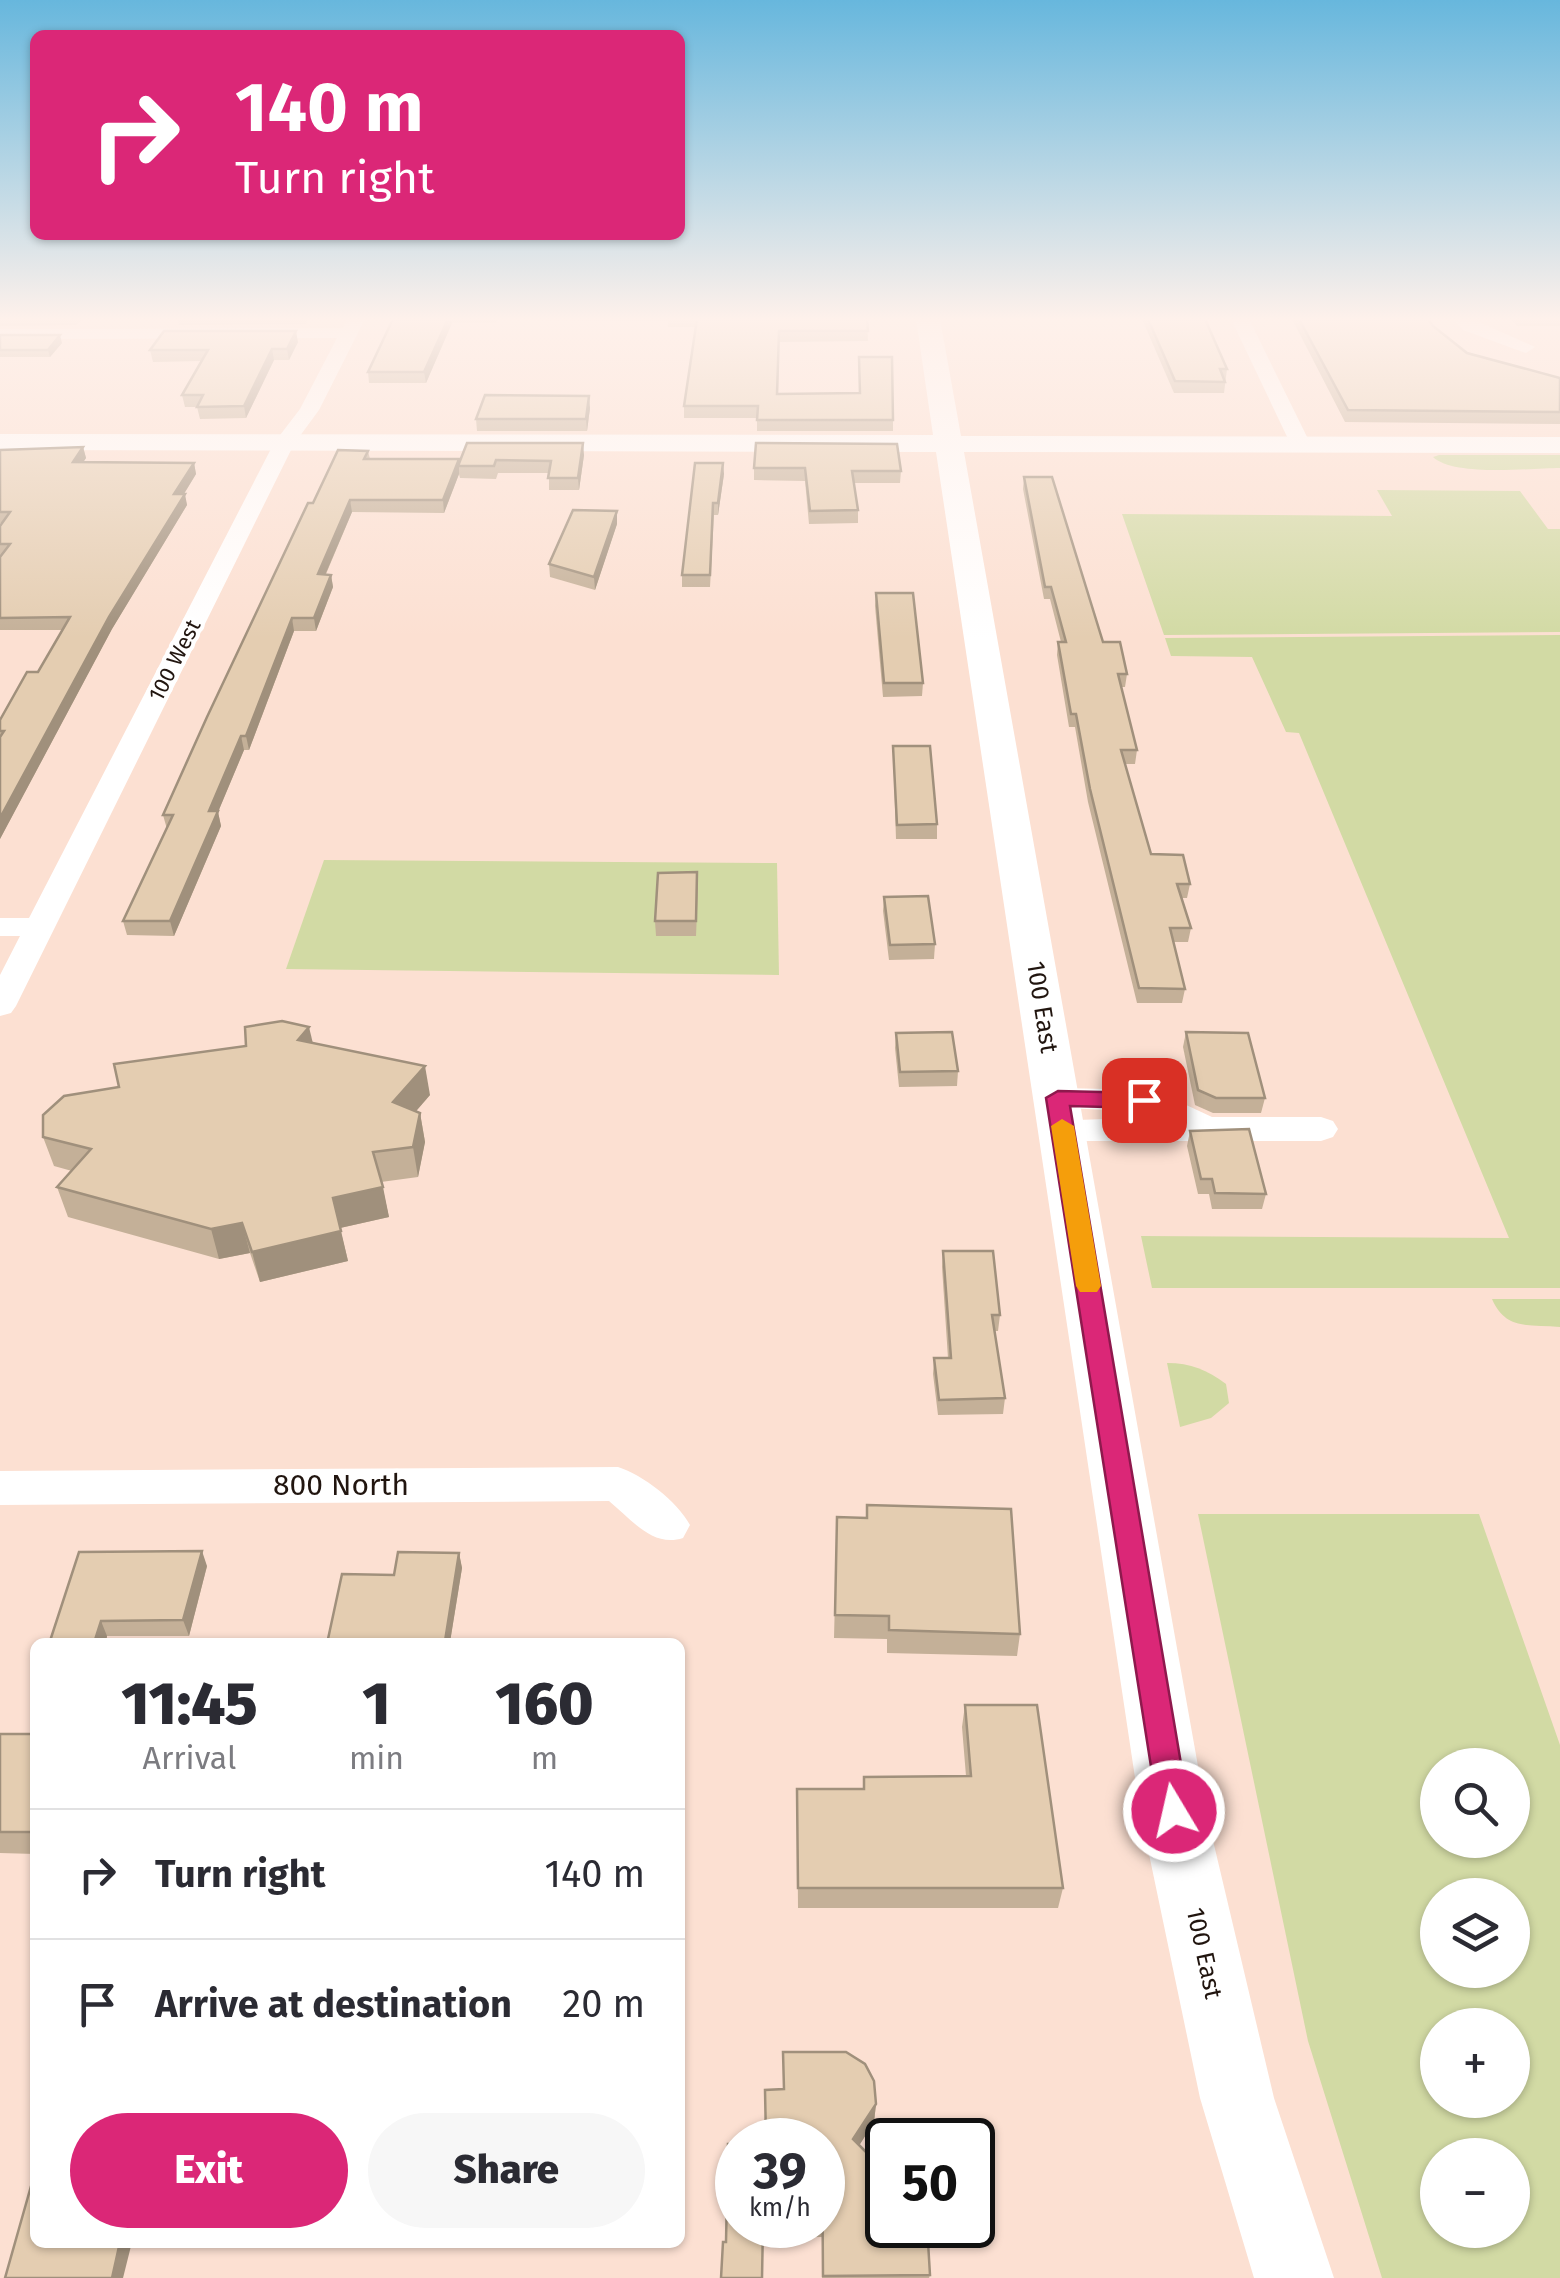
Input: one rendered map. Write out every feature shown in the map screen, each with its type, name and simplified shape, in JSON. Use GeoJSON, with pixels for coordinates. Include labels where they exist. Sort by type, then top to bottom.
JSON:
{"type":"FeatureCollection","features":[{"type":"Feature","properties":{"kind":"main road","name":"100 East"},"geometry":{"type":"LineString","coordinates":[[944,425],[1174,1811],[1237,2098],[1294,2278]]}},
{"type":"Feature","properties":{"kind":"main road"},"geometry":{"type":"LineString","coordinates":[[0,442],[1560,445]]}},
{"type":"Feature","properties":{"kind":"street","name":"100 West"},"geometry":{"type":"LineString","coordinates":[[0,1006],[284,443],[297,425]]}},
{"type":"Feature","properties":{"kind":"street"},"geometry":{"type":"LineString","coordinates":[[1291,425],[1301,445]]}},
{"type":"Feature","properties":{"kind":"street"},"geometry":{"type":"LineString","coordinates":[[0,927],[40,927]]}},
{"type":"Feature","properties":{"kind":"street"},"geometry":{"type":"LineString","coordinates":[[1060,1114],[1207,1129],[1321,1129]]}},
{"type":"Feature","properties":{"kind":"street","name":"800 North"},"geometry":{"type":"LineString","coordinates":[[0,1488],[618,1484],[668,1525]]}},
{"type":"Feature","properties":{"kind":"green space"},"geometry":{"type":"Polygon","coordinates":[[[1560,455],[1560,468],[1475,469],[1443,463],[1433,457],[1560,455]]]}},
{"type":"Feature","properties":{"kind":"green space"},"geometry":{"type":"Polygon","coordinates":[[[1377,490],[1520,491],[1548,529],[1560,529],[1560,632],[1164,635],[1122,514],[1392,516],[1377,490]]]}},
{"type":"Feature","properties":{"kind":"green space"},"geometry":{"type":"Polygon","coordinates":[[[1560,635],[1560,1288],[1152,1288],[1141,1236],[1509,1238],[1299,733],[1286,732],[1252,657],[1171,656],[1165,638],[1560,635]]]}},
{"type":"Feature","properties":{"kind":"green space"},"geometry":{"type":"Polygon","coordinates":[[[324,860],[777,863],[779,975],[286,969],[324,860]]]}},
{"type":"Feature","properties":{"kind":"green space"},"geometry":{"type":"Polygon","coordinates":[[[1492,1299],[1560,1299],[1560,1327],[1511,1321],[1492,1299]]]}},
{"type":"Feature","properties":{"kind":"green space"},"geometry":{"type":"Polygon","coordinates":[[[1167,1363],[1191,1366],[1219,1379],[1226,1384],[1229,1403],[1211,1418],[1180,1427],[1167,1363]]]}},
{"type":"Feature","properties":{"kind":"green space"},"geometry":{"type":"Polygon","coordinates":[[[1198,1514],[1479,1514],[1560,1745],[1560,2278],[1382,2278],[1308,2041],[1198,1514]]]}},
{"type":"Feature","properties":{"kind":"building"},"geometry":{"type":"Polygon","coordinates":[[[467,443],[583,443],[578,478],[548,478],[551,461],[496,460],[494,466],[458,466],[467,443]]]}},
{"type":"Feature","properties":{"kind":"building"},"geometry":{"type":"Polygon","coordinates":[[[756,443],[897,444],[901,471],[852,471],[858,510],[810,511],[805,468],[754,468],[756,443]]]}},
{"type":"Feature","properties":{"kind":"building"},"geometry":{"type":"Polygon","coordinates":[[[83,447],[73,462],[194,463],[174,494],[185,494],[109,617],[0,818],[0,737],[4,731],[0,731],[0,720],[27,672],[38,672],[70,617],[0,618],[0,557],[10,544],[0,544],[0,526],[10,512],[0,512],[0,450],[83,447]]]}},
{"type":"Feature","properties":{"kind":"building"},"geometry":{"type":"Polygon","coordinates":[[[338,450],[368,451],[364,459],[459,459],[443,500],[350,500],[318,574],[331,575],[314,618],[292,618],[246,736],[241,736],[209,811],[218,811],[170,921],[123,921],[173,815],[163,815],[207,717],[308,503],[313,503],[338,450]]]}},
{"type":"Feature","properties":{"kind":"building"},"geometry":{"type":"Polygon","coordinates":[[[695,463],[723,463],[718,503],[713,503],[710,575],[682,575],[695,463]]]}},
{"type":"Feature","properties":{"kind":"building"},"geometry":{"type":"Polygon","coordinates":[[[1024,477],[1052,477],[1103,642],[1120,642],[1127,674],[1118,674],[1137,750],[1121,750],[1151,854],[1183,855],[1190,884],[1177,884],[1191,928],[1170,928],[1185,989],[1139,988],[1090,789],[1076,714],[1071,714],[1058,642],[1066,642],[1051,587],[1045,587],[1024,477]]]}},
{"type":"Feature","properties":{"kind":"building"},"geometry":{"type":"Polygon","coordinates":[[[573,510],[617,511],[594,577],[549,564],[573,510]]]}},
{"type":"Feature","properties":{"kind":"building"},"geometry":{"type":"Polygon","coordinates":[[[876,593],[913,593],[923,683],[884,683],[876,593]]]}},
{"type":"Feature","properties":{"kind":"building"},"geometry":{"type":"Polygon","coordinates":[[[893,746],[930,746],[937,824],[897,825],[893,746]]]}},
{"type":"Feature","properties":{"kind":"building"},"geometry":{"type":"Polygon","coordinates":[[[697,872],[696,921],[655,921],[658,873],[697,872]]]}},
{"type":"Feature","properties":{"kind":"building"},"geometry":{"type":"Polygon","coordinates":[[[928,896],[935,944],[890,945],[884,897],[928,896]]]}},
{"type":"Feature","properties":{"kind":"building"},"geometry":{"type":"Polygon","coordinates":[[[282,1021],[309,1027],[298,1040],[425,1066],[393,1102],[420,1113],[413,1147],[373,1152],[383,1187],[333,1198],[341,1231],[252,1252],[242,1223],[211,1229],[57,1187],[91,1149],[43,1137],[43,1115],[64,1096],[119,1087],[114,1064],[246,1046],[245,1027],[282,1021]]]}},
{"type":"Feature","properties":{"kind":"building"},"geometry":{"type":"Polygon","coordinates":[[[952,1032],[958,1071],[900,1072],[896,1033],[952,1032]]]}},
{"type":"Feature","properties":{"kind":"building"},"geometry":{"type":"Polygon","coordinates":[[[1186,1032],[1248,1033],[1265,1098],[1216,1098],[1198,1090],[1186,1032]]]}},
{"type":"Feature","properties":{"kind":"building"},"geometry":{"type":"Polygon","coordinates":[[[1249,1129],[1266,1194],[1215,1193],[1212,1179],[1201,1179],[1190,1131],[1249,1129]]]}},
{"type":"Feature","properties":{"kind":"building"},"geometry":{"type":"Polygon","coordinates":[[[943,1251],[993,1251],[1000,1315],[992,1315],[1005,1398],[939,1400],[934,1358],[951,1358],[943,1251]]]}},
{"type":"Feature","properties":{"kind":"building"},"geometry":{"type":"Polygon","coordinates":[[[867,1505],[1011,1509],[1020,1634],[889,1630],[889,1616],[835,1615],[837,1517],[867,1518],[867,1505]]]}},
{"type":"Feature","properties":{"kind":"building"},"geometry":{"type":"Polygon","coordinates":[[[202,1551],[183,1620],[101,1621],[96,1638],[51,1638],[79,1552],[202,1551]]]}},
{"type":"Feature","properties":{"kind":"building"},"geometry":{"type":"Polygon","coordinates":[[[398,1552],[459,1553],[445,1638],[328,1638],[342,1574],[394,1575],[398,1552]]]}},
{"type":"Feature","properties":{"kind":"building"},"geometry":{"type":"Polygon","coordinates":[[[965,1705],[1037,1705],[1063,1888],[798,1888],[797,1789],[864,1789],[864,1777],[971,1776],[965,1705]]]}},
{"type":"Feature","properties":{"kind":"building"},"geometry":{"type":"Polygon","coordinates":[[[0,1734],[30,1734],[30,1832],[0,1832],[0,1734]]]}},
{"type":"Feature","properties":{"kind":"building"},"geometry":{"type":"Polygon","coordinates":[[[783,2052],[846,2052],[865,2064],[874,2081],[876,2104],[853,2139],[865,2151],[865,2248],[928,2248],[930,2275],[823,2276],[823,2248],[845,2248],[845,2118],[766,2118],[765,2090],[784,2089],[783,2052]]]}},
{"type":"Feature","properties":{"kind":"building"},"geometry":{"type":"Polygon","coordinates":[[[30,2190],[30,2248],[119,2248],[112,2278],[5,2278],[30,2190]]]}},
{"type":"Feature","properties":{"kind":"building"},"geometry":{"type":"Polygon","coordinates":[[[723,2248],[763,2248],[762,2278],[721,2278],[723,2248]]]}},
{"type":"Feature","properties":{"kind":"slow traffic"},"geometry":{"type":"LineString","coordinates":[[1062,1126],[1088,1286]]}},
{"type":"Feature","properties":{"kind":"route"},"geometry":{"type":"LineString","coordinates":[[1144,1100],[1058,1098],[1174,1811]]}}]}
